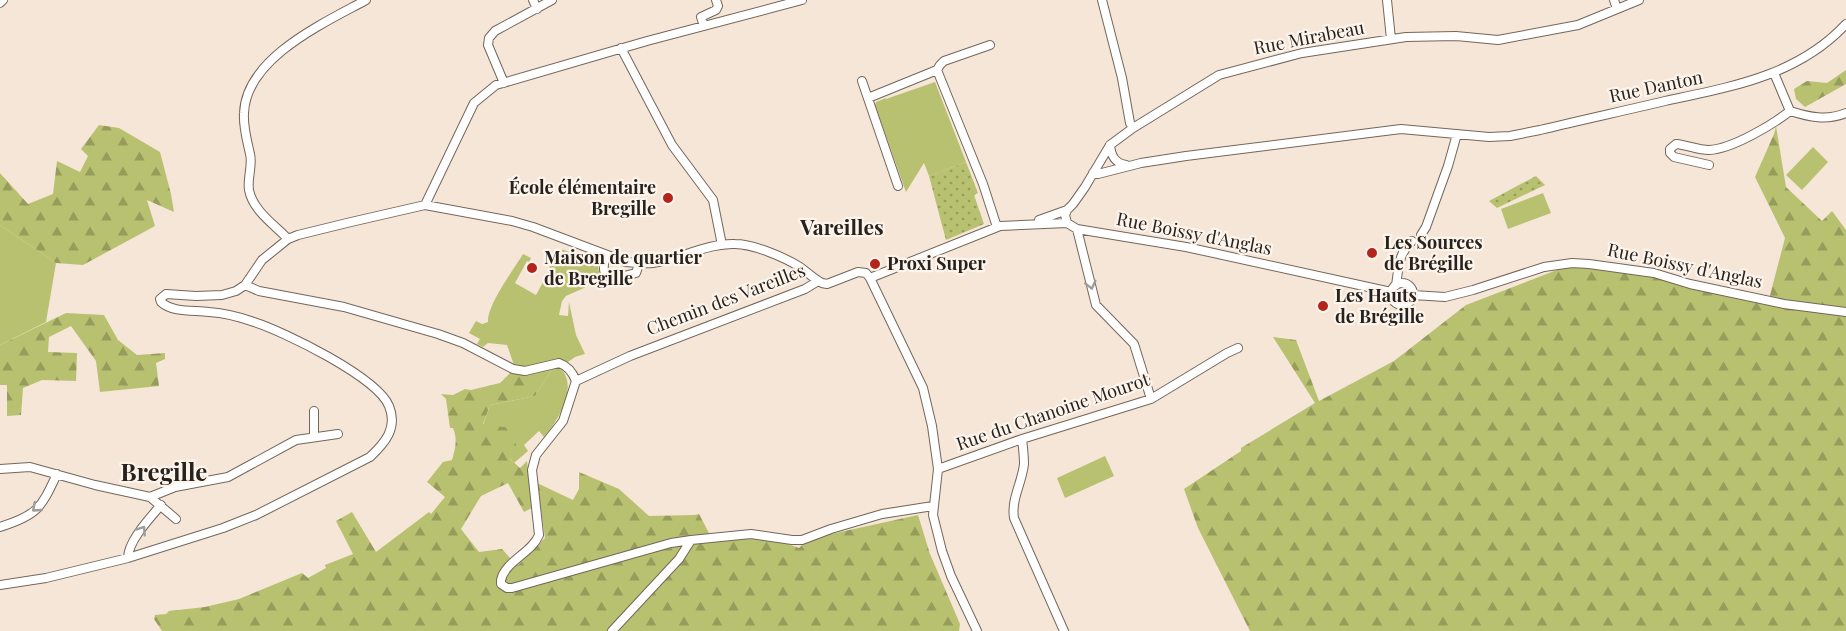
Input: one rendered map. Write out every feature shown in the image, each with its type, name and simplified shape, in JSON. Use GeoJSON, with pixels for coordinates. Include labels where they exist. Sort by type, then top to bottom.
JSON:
{"type":"FeatureCollection","features":[{"type":"Feature","properties":{"kind":"street"},"geometry":{"type":"LineString","coordinates":[[288,239],[256,206],[249,189],[251,157],[243,112],[251,84],[260,72],[282,52],[319,25],[366,0]]}},
{"type":"Feature","properties":{"kind":"street"},"geometry":{"type":"LineString","coordinates":[[504,83],[488,45],[489,39],[495,31],[535,4],[552,0]]}},
{"type":"Feature","properties":{"kind":"street"},"geometry":{"type":"LineString","coordinates":[[704,26],[701,17],[716,10],[718,6],[716,0]]}},
{"type":"Feature","properties":{"kind":"street"},"geometry":{"type":"LineString","coordinates":[[426,206],[474,103],[496,85],[621,48],[802,0]]}},
{"type":"Feature","properties":{"kind":"street"},"geometry":{"type":"LineString","coordinates":[[1102,0],[1133,128]]}},
{"type":"Feature","properties":{"kind":"street"},"geometry":{"type":"LineString","coordinates":[[1386,0],[1390,39]]}},
{"type":"Feature","properties":{"kind":"street"},"geometry":{"type":"LineString","coordinates":[[1614,0],[1617,9]]}},
{"type":"Feature","properties":{"kind":"street","name":"Rue Mirabeau"},"geometry":{"type":"LineString","coordinates":[[1066,217],[1110,145],[1133,128],[1219,75],[1302,53],[1390,39],[1456,36],[1498,40],[1578,25],[1639,0]]}},
{"type":"Feature","properties":{"kind":"street","name":"Rue Danton"},"geometry":{"type":"LineString","coordinates":[[1093,173],[1098,174],[1129,165],[1186,156],[1401,129],[1490,137],[1520,134],[1725,88],[1774,74],[1819,49],[1846,24]]}},
{"type":"Feature","properties":{"kind":"street"},"geometry":{"type":"LineString","coordinates":[[868,98],[937,70],[944,61],[990,45]]}},
{"type":"Feature","properties":{"kind":"street"},"geometry":{"type":"LineString","coordinates":[[621,48],[672,145],[713,200],[722,245]]}},
{"type":"Feature","properties":{"kind":"street"},"geometry":{"type":"LineString","coordinates":[[937,70],[983,184],[997,227]]}},
{"type":"Feature","properties":{"kind":"street"},"geometry":{"type":"LineString","coordinates":[[1774,74],[1790,111],[1808,117],[1825,118],[1846,113]]}},
{"type":"Feature","properties":{"kind":"street"},"geometry":{"type":"LineString","coordinates":[[862,81],[898,186]]}},
{"type":"Feature","properties":{"kind":"street"},"geometry":{"type":"LineString","coordinates":[[1709,165],[1674,157],[1670,149],[1676,144],[1707,150],[1729,145],[1755,134],[1790,111]]}},
{"type":"Feature","properties":{"kind":"street"},"geometry":{"type":"LineString","coordinates":[[1421,235],[1448,166],[1457,134]]}},
{"type":"Feature","properties":{"kind":"street"},"geometry":{"type":"LineString","coordinates":[[1110,145],[1110,152],[1118,163],[1129,165]]}},
{"type":"Feature","properties":{"kind":"street"},"geometry":{"type":"LineString","coordinates":[[0,585],[46,578],[128,558],[223,528],[256,515],[369,457],[382,446],[389,435],[392,421],[388,405],[380,393],[347,368],[302,343],[254,322],[211,312],[167,307],[161,303],[160,298],[166,294],[222,295],[236,291],[245,285],[262,260],[288,239],[426,206],[512,221],[626,262],[639,264],[654,263],[722,245],[742,244],[799,266],[818,281]]}},
{"type":"Feature","properties":{"kind":"street","name":"Chemin des Vareilles"},"geometry":{"type":"LineString","coordinates":[[576,381],[630,356],[805,289],[818,281],[827,284],[862,271],[870,278],[997,227],[1066,217]]}},
{"type":"Feature","properties":{"kind":"street","name":"Rue Boissy d'Anglas"},"geometry":{"type":"LineString","coordinates":[[1066,217],[1077,229],[1186,247],[1393,288]]}},
{"type":"Feature","properties":{"kind":"street"},"geometry":{"type":"LineString","coordinates":[[1077,229],[1096,305],[1134,344],[1151,399]]}},
{"type":"Feature","properties":{"kind":"street"},"geometry":{"type":"LineString","coordinates":[[1393,288],[1403,283],[1407,284],[1412,289],[1413,295],[1409,303],[1398,305],[1392,301],[1393,288],[1400,258],[1404,248],[1412,241]]}},
{"type":"Feature","properties":{"kind":"street"},"geometry":{"type":"LineString","coordinates":[[606,255],[604,270],[610,278],[616,279],[636,273],[639,264]]}},
{"type":"Feature","properties":{"kind":"street","name":"Rue Boissy d'Anglas"},"geometry":{"type":"LineString","coordinates":[[1413,295],[1445,297],[1544,267],[1589,264],[1654,273],[1690,284],[1784,304],[1846,312]]}},
{"type":"Feature","properties":{"kind":"street"},"geometry":{"type":"LineString","coordinates":[[870,278],[923,388],[932,426],[938,469],[933,515],[942,551],[957,591],[977,631]]}},
{"type":"Feature","properties":{"kind":"street"},"geometry":{"type":"LineString","coordinates":[[245,285],[260,291],[344,307],[428,331],[464,343],[513,369],[525,371],[559,363],[574,375],[576,381],[563,421],[533,461],[538,539],[503,573],[501,584],[507,588],[664,545],[751,534],[802,540],[882,514],[933,506]]}},
{"type":"Feature","properties":{"kind":"street","name":"Rue du Chanoine Mourot"},"geometry":{"type":"LineString","coordinates":[[938,469],[1022,439],[1151,399],[1238,348]]}},
{"type":"Feature","properties":{"kind":"street"},"geometry":{"type":"LineString","coordinates":[[314,411],[314,437]]}},
{"type":"Feature","properties":{"kind":"street"},"geometry":{"type":"LineString","coordinates":[[150,497],[175,487],[228,477],[296,440],[338,434]]}},
{"type":"Feature","properties":{"kind":"street"},"geometry":{"type":"LineString","coordinates":[[1022,439],[1024,463],[1014,499],[1014,518],[1064,631]]}},
{"type":"Feature","properties":{"kind":"street"},"geometry":{"type":"LineString","coordinates":[[0,469],[30,467],[150,497],[176,519]]}},
{"type":"Feature","properties":{"kind":"street"},"geometry":{"type":"LineString","coordinates":[[0,527],[35,512],[43,503],[57,474]]}},
{"type":"Feature","properties":{"kind":"street"},"geometry":{"type":"LineString","coordinates":[[128,558],[128,551],[161,505]]}},
{"type":"Feature","properties":{"kind":"street"},"geometry":{"type":"LineString","coordinates":[[612,631],[679,559],[691,540]]}},
{"type":"Feature","properties":{"kind":"green space"},"geometry":{"type":"Polygon","coordinates":[[[1846,70],[1846,84],[1805,107],[1796,99],[1794,89],[1807,81],[1827,83],[1846,70]]]}},
{"type":"Feature","properties":{"kind":"green space"},"geometry":{"type":"Polygon","coordinates":[[[935,82],[966,162],[929,176],[924,163],[906,192],[875,105],[876,102],[886,98],[935,82]]]}},
{"type":"Feature","properties":{"kind":"green space"},"geometry":{"type":"Polygon","coordinates":[[[99,125],[119,128],[160,152],[174,212],[147,200],[155,226],[83,265],[56,263],[0,225],[0,173],[28,204],[53,194],[57,161],[80,172],[88,156],[81,149],[99,125]]]}},
{"type":"Feature","properties":{"kind":"green space"},"geometry":{"type":"Polygon","coordinates":[[[1776,126],[1786,187],[1822,221],[1832,211],[1846,230],[1846,631],[1250,631],[1198,528],[1184,489],[1241,451],[1241,448],[1315,403],[1273,337],[1296,340],[1319,401],[1394,361],[1466,305],[1562,268],[1600,268],[1659,278],[1726,296],[1768,303],[1785,238],[1755,177],[1776,126]]]}},
{"type":"Feature","properties":{"kind":"green space"},"geometry":{"type":"Polygon","coordinates":[[[1813,147],[1828,162],[1802,190],[1786,175],[1813,147]]]}},
{"type":"Feature","properties":{"kind":"green space"},"geometry":{"type":"Polygon","coordinates":[[[966,162],[978,193],[974,195],[984,224],[946,240],[929,176],[966,162]]]}},
{"type":"Feature","properties":{"kind":"green space"},"geometry":{"type":"Polygon","coordinates":[[[1536,176],[1545,185],[1497,208],[1489,201],[1536,176]]]}},
{"type":"Feature","properties":{"kind":"green space"},"geometry":{"type":"Polygon","coordinates":[[[1543,193],[1551,213],[1508,229],[1501,209],[1543,193]]]}},
{"type":"Feature","properties":{"kind":"green space"},"geometry":{"type":"Polygon","coordinates":[[[0,225],[56,263],[46,322],[0,345],[0,225]]]}},
{"type":"Feature","properties":{"kind":"green space"},"geometry":{"type":"Polygon","coordinates":[[[561,249],[583,257],[585,252],[596,256],[599,272],[595,283],[566,296],[562,301],[559,315],[568,316],[569,302],[576,335],[585,354],[568,362],[553,361],[521,367],[514,365],[507,345],[488,343],[483,347],[477,344],[480,339],[469,333],[476,321],[482,324],[488,322],[496,297],[523,254],[531,258],[515,283],[536,295],[549,271],[550,262],[562,258],[561,249]]]}},
{"type":"Feature","properties":{"kind":"green space"},"geometry":{"type":"Polygon","coordinates":[[[66,313],[104,315],[118,340],[137,355],[165,353],[165,359],[156,363],[159,386],[100,392],[96,361],[71,326],[49,337],[48,352],[77,353],[76,381],[42,380],[23,388],[21,415],[7,416],[7,385],[0,385],[0,345],[66,313]]]}},
{"type":"Feature","properties":{"kind":"green space"},"geometry":{"type":"Polygon","coordinates":[[[552,369],[562,370],[568,386],[560,414],[544,437],[539,431],[524,445],[528,451],[514,463],[483,425],[490,405],[535,396],[552,369]]]}},
{"type":"Feature","properties":{"kind":"green space"},"geometry":{"type":"Polygon","coordinates":[[[552,369],[535,396],[490,405],[483,424],[510,428],[518,450],[510,459],[520,468],[527,461],[532,508],[524,512],[508,483],[481,496],[461,529],[479,552],[502,549],[518,565],[545,538],[537,483],[573,500],[579,489],[579,472],[619,489],[649,516],[699,514],[710,535],[774,539],[799,548],[808,539],[918,515],[930,554],[960,624],[959,631],[162,631],[154,619],[155,615],[166,614],[169,611],[205,607],[239,599],[302,573],[308,578],[326,568],[325,565],[353,554],[336,521],[352,512],[376,552],[429,512],[431,514],[445,497],[427,482],[443,462],[452,460],[455,448],[455,437],[453,428],[450,428],[446,399],[441,394],[453,395],[465,389],[471,390],[500,383],[511,372],[527,375],[552,369]]]}},
{"type":"Feature","properties":{"kind":"green space"},"geometry":{"type":"Polygon","coordinates":[[[1105,456],[1114,476],[1065,498],[1057,478],[1105,456]]]}},
{"type":"Feature","properties":{"kind":"place","name":"École élémentaire Bregille"},"geometry":{"type":"Point","coordinates":[668,198]}},
{"type":"Feature","properties":{"kind":"place","name":"Les Sources de Brégille"},"geometry":{"type":"Point","coordinates":[1372,253]}},
{"type":"Feature","properties":{"kind":"place","name":"Proxi Super"},"geometry":{"type":"Point","coordinates":[875,264]}},
{"type":"Feature","properties":{"kind":"place","name":"Maison de quartier de Bregille"},"geometry":{"type":"Point","coordinates":[532,268]}},
{"type":"Feature","properties":{"kind":"place","name":"Les Hauts de Brégille"},"geometry":{"type":"Point","coordinates":[1323,306]}},
{"type":"Feature","properties":{"kind":"district","name":"Vareilles"},"geometry":{"type":"Point","coordinates":[842,228]}},
{"type":"Feature","properties":{"kind":"district","name":"Bregille"},"geometry":{"type":"Point","coordinates":[164,473]}}]}
